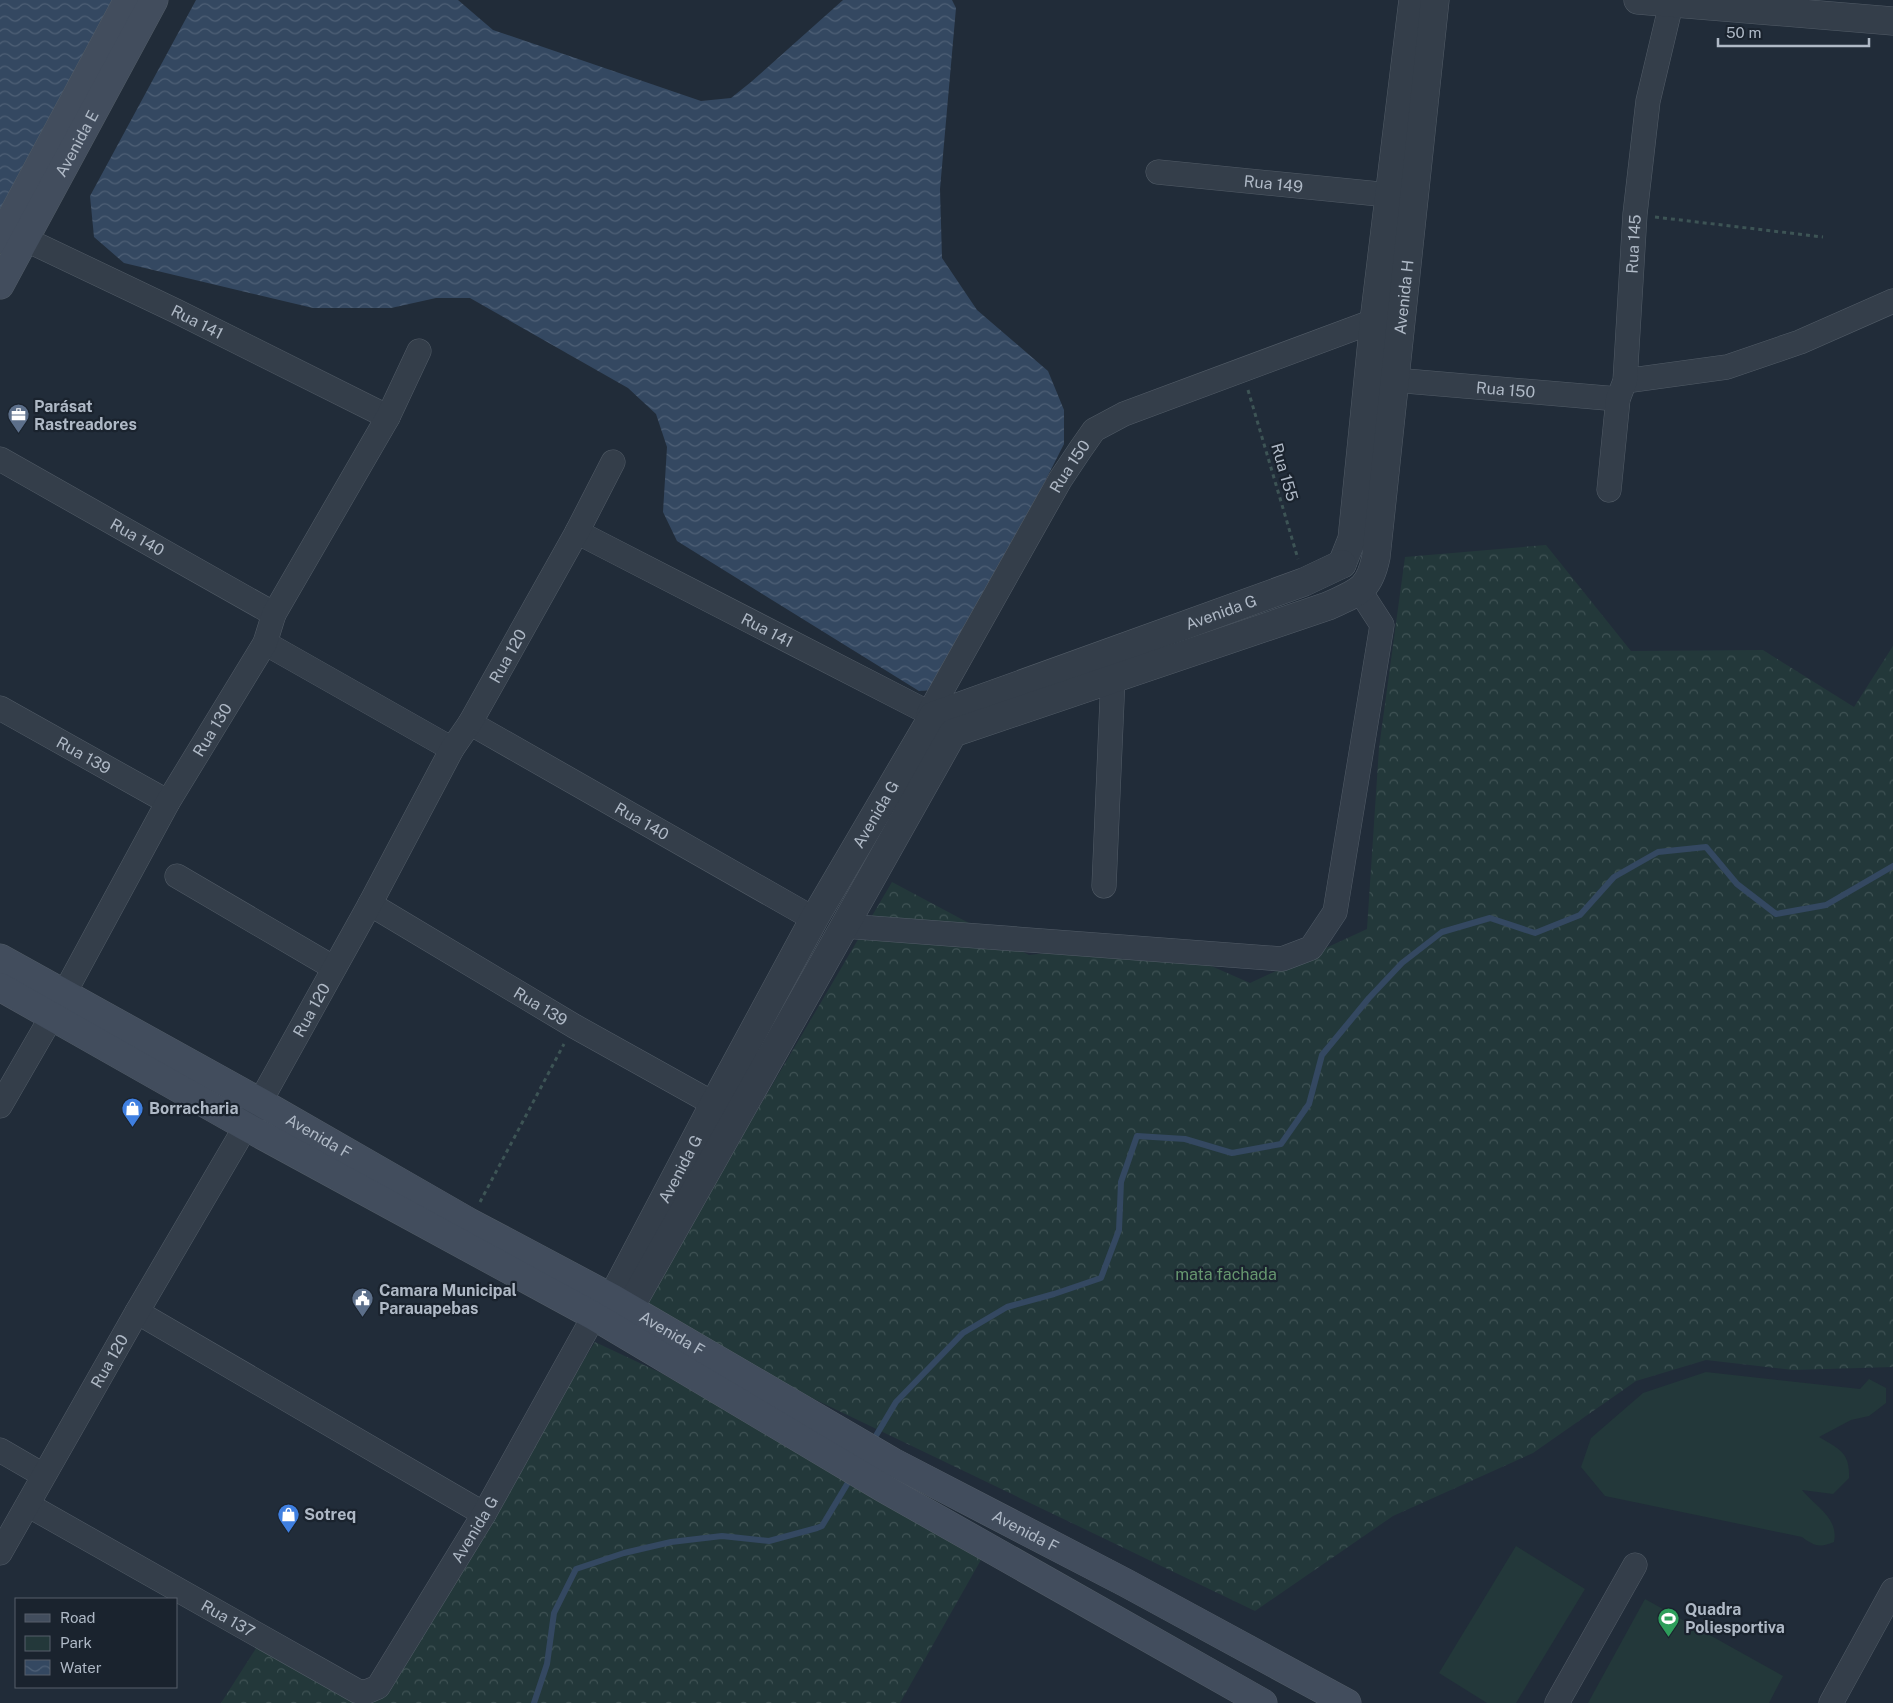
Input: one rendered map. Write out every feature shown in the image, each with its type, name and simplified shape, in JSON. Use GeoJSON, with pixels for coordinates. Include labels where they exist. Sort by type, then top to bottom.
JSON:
{"type":"FeatureCollection","features":[{"type":"Feature","properties":{"kind":"main road","name":"Avenida E"},"geometry":{"type":"LineString","coordinates":[[0,286],[10,235],[128,0]]}},
{"type":"Feature","properties":{"kind":"main road","name":"Avenida E"},"geometry":{"type":"LineString","coordinates":[[10,235],[154,0]]}},
{"type":"Feature","properties":{"kind":"main road","name":"Avenida F"},"geometry":{"type":"LineString","coordinates":[[0,958],[58,1005],[245,1126],[612,1308],[843,1431],[893,1462],[1126,1583],[1339,1701]]}},
{"type":"Feature","properties":{"kind":"main road","name":"Avenida F"},"geometry":{"type":"LineString","coordinates":[[0,987],[58,1005],[260,1102],[469,1222],[612,1308],[821,1452],[1263,1703]]}},
{"type":"Feature","properties":{"kind":"street","name":"Avenida H"},"geometry":{"type":"LineString","coordinates":[[1342,564],[1352,539],[1374,321],[1413,0]]}},
{"type":"Feature","properties":{"kind":"street","name":"Avenida H"},"geometry":{"type":"LineString","coordinates":[[1360,591],[1372,574],[1376,557],[1434,0]]}},
{"type":"Feature","properties":{"kind":"street"},"geometry":{"type":"LineString","coordinates":[[1638,0],[1893,21]]}},
{"type":"Feature","properties":{"kind":"street","name":"Rua 145"},"geometry":{"type":"LineString","coordinates":[[1609,490],[1621,390],[1635,214],[1648,101],[1672,2]]}},
{"type":"Feature","properties":{"kind":"street","name":"Rua 149"},"geometry":{"type":"LineString","coordinates":[[1158,172],[1389,195]]}},
{"type":"Feature","properties":{"kind":"street","name":"Rua 141"},"geometry":{"type":"LineString","coordinates":[[10,235],[388,417]]}},
{"type":"Feature","properties":{"kind":"street","name":"Rua 150"},"geometry":{"type":"LineString","coordinates":[[1394,380],[1621,390],[1727,367],[1800,342],[1893,301]]}},
{"type":"Feature","properties":{"kind":"street","name":"Rua 150"},"geometry":{"type":"LineString","coordinates":[[938,721],[1060,480],[1094,430],[1124,414],[1374,321]]}},
{"type":"Feature","properties":{"kind":"street","name":"Rua 130"},"geometry":{"type":"LineString","coordinates":[[0,1106],[58,1005],[168,802],[265,643],[274,614],[388,417],[419,351]]}},
{"type":"Feature","properties":{"kind":"street","name":"Rua 140"},"geometry":{"type":"LineString","coordinates":[[0,459],[274,614]]}},
{"type":"Feature","properties":{"kind":"street","name":"Rua 120"},"geometry":{"type":"LineString","coordinates":[[0,1553],[136,1312],[260,1102],[370,904],[452,749],[470,723],[577,532],[613,462]]}},
{"type":"Feature","properties":{"kind":"street","name":"Rua 141"},"geometry":{"type":"LineString","coordinates":[[577,532],[938,721]]}},
{"type":"Feature","properties":{"kind":"street"},"geometry":{"type":"LineString","coordinates":[[844,926],[1282,959],[1311,948],[1335,912],[1382,625],[1342,564]]}},
{"type":"Feature","properties":{"kind":"street","name":"Avenida G"},"geometry":{"type":"LineString","coordinates":[[612,1308],[714,1104],[814,919],[938,721],[1304,582],[1342,564]]}},
{"type":"Feature","properties":{"kind":"street","name":"Avenida G"},"geometry":{"type":"LineString","coordinates":[[938,721],[1113,677],[1328,606],[1360,591]]}},
{"type":"Feature","properties":{"kind":"street"},"geometry":{"type":"LineString","coordinates":[[265,643],[452,749]]}},
{"type":"Feature","properties":{"kind":"street"},"geometry":{"type":"LineString","coordinates":[[1104,886],[1113,677]]}},
{"type":"Feature","properties":{"kind":"street","name":"Rua 139"},"geometry":{"type":"LineString","coordinates":[[0,708],[168,802]]}},
{"type":"Feature","properties":{"kind":"street","name":"Avenida G"},"geometry":{"type":"LineString","coordinates":[[378,1686],[612,1308],[844,926],[938,721]]}},
{"type":"Feature","properties":{"kind":"street","name":"Rua 140"},"geometry":{"type":"LineString","coordinates":[[470,723],[814,919]]}},
{"type":"Feature","properties":{"kind":"street"},"geometry":{"type":"LineString","coordinates":[[177,876],[334,968]]}},
{"type":"Feature","properties":{"kind":"street","name":"Rua 139"},"geometry":{"type":"LineString","coordinates":[[370,904],[574,1026],[714,1104]]}},
{"type":"Feature","properties":{"kind":"street"},"geometry":{"type":"LineString","coordinates":[[136,1312],[484,1514]]}},
{"type":"Feature","properties":{"kind":"street"},"geometry":{"type":"LineString","coordinates":[[0,1450],[43,1475]]}},
{"type":"Feature","properties":{"kind":"street","name":"Rua 137"},"geometry":{"type":"LineString","coordinates":[[28,1504],[357,1691],[366,1692],[378,1686]]}},
{"type":"Feature","properties":{"kind":"street"},"geometry":{"type":"LineString","coordinates":[[1557,1703],[1635,1565]]}},
{"type":"Feature","properties":{"kind":"street"},"geometry":{"type":"LineString","coordinates":[[1831,1703],[1893,1590]]}},
{"type":"Feature","properties":{"kind":"path"},"geometry":{"type":"LineString","coordinates":[[1635,214],[1823,237]]}},
{"type":"Feature","properties":{"kind":"path","name":"Rua 155"},"geometry":{"type":"LineString","coordinates":[[1242,370],[1304,582]]}},
{"type":"Feature","properties":{"kind":"path"},"geometry":{"type":"LineString","coordinates":[[469,1222],[574,1026]]}},
{"type":"Feature","properties":{"kind":"green space","name":"mata fachada"},"geometry":{"type":"Polygon","coordinates":[[[1546,545],[1631,651],[1763,650],[1854,707],[1893,646],[1893,1367],[1793,1370],[1706,1360],[1636,1381],[1533,1453],[1393,1516],[1255,1611],[637,1314],[892,882],[1029,955],[1152,940],[1250,983],[1367,929],[1379,748],[1405,557],[1546,545]]]}},
{"type":"Feature","properties":{"kind":"green space"},"geometry":{"type":"Polygon","coordinates":[[[595,1342],[661,1373],[982,1558],[900,1703],[373,1703],[595,1342]]]}},
{"type":"Feature","properties":{"kind":"green space"},"geometry":{"type":"Polygon","coordinates":[[[1706,1372],[1860,1389],[1869,1379],[1886,1388],[1886,1403],[1869,1416],[1851,1420],[1819,1437],[1842,1452],[1848,1462],[1849,1469],[1849,1478],[1833,1494],[1802,1490],[1830,1519],[1835,1534],[1834,1542],[1817,1545],[1802,1537],[1605,1496],[1581,1467],[1591,1438],[1643,1393],[1706,1372]]]}},
{"type":"Feature","properties":{"kind":"green space"},"geometry":{"type":"Polygon","coordinates":[[[1516,1546],[1585,1589],[1516,1703],[1487,1703],[1439,1673],[1516,1546]]]}},
{"type":"Feature","properties":{"kind":"green space","name":"Quadra Poliesportiva"},"geometry":{"type":"Polygon","coordinates":[[[1645,1599],[1783,1676],[1769,1703],[1588,1703],[1645,1599]]]}},
{"type":"Feature","properties":{"kind":"green space"},"geometry":{"type":"Polygon","coordinates":[[[258,1645],[361,1703],[221,1703],[258,1645]]]}},
{"type":"Feature","properties":{"kind":"water"},"geometry":{"type":"Polygon","coordinates":[[[0,0],[119,0],[0,215],[0,0]]]}},
{"type":"Feature","properties":{"kind":"water"},"geometry":{"type":"Polygon","coordinates":[[[196,0],[458,0],[493,30],[701,101],[731,98],[843,0],[952,0],[956,8],[940,189],[942,258],[977,310],[1048,371],[1064,410],[1064,444],[942,684],[932,690],[919,691],[677,541],[663,512],[667,447],[656,414],[628,388],[470,298],[436,298],[391,308],[313,308],[124,263],[94,237],[90,196],[196,0]]]}},
{"type":"Feature","properties":{"kind":"waterway"},"geometry":{"type":"LineString","coordinates":[[871,1444],[896,1402],[963,1333],[1007,1307],[1101,1278],[1119,1230],[1121,1182],[1137,1136],[1185,1139],[1232,1153],[1281,1144],[1309,1104],[1322,1055],[1369,998],[1402,963],[1442,932],[1490,918],[1535,933],[1580,915],[1614,877],[1658,852],[1706,847],[1737,884],[1776,914],[1826,905],[1893,866]]}},
{"type":"Feature","properties":{"kind":"waterway"},"geometry":{"type":"LineString","coordinates":[[534,1703],[547,1664],[554,1613],[576,1569],[624,1553],[671,1542],[722,1536],[769,1541],[817,1528],[822,1526],[852,1476]]}},
{"type":"Feature","properties":{"kind":"place","name":"Parásat Rastreadores"},"geometry":{"type":"Point","coordinates":[18,434]}},
{"type":"Feature","properties":{"kind":"place","name":"Borracharia"},"geometry":{"type":"Point","coordinates":[133,1127]}},
{"type":"Feature","properties":{"kind":"place","name":"Camara Municipal Parauapebas"},"geometry":{"type":"Point","coordinates":[363,1318]}},
{"type":"Feature","properties":{"kind":"place","name":"Sotreq"},"geometry":{"type":"Point","coordinates":[288,1533]}},
{"type":"Feature","properties":{"kind":"place","name":"Quadra Poliesportiva"},"geometry":{"type":"Point","coordinates":[1669,1637]}}]}
